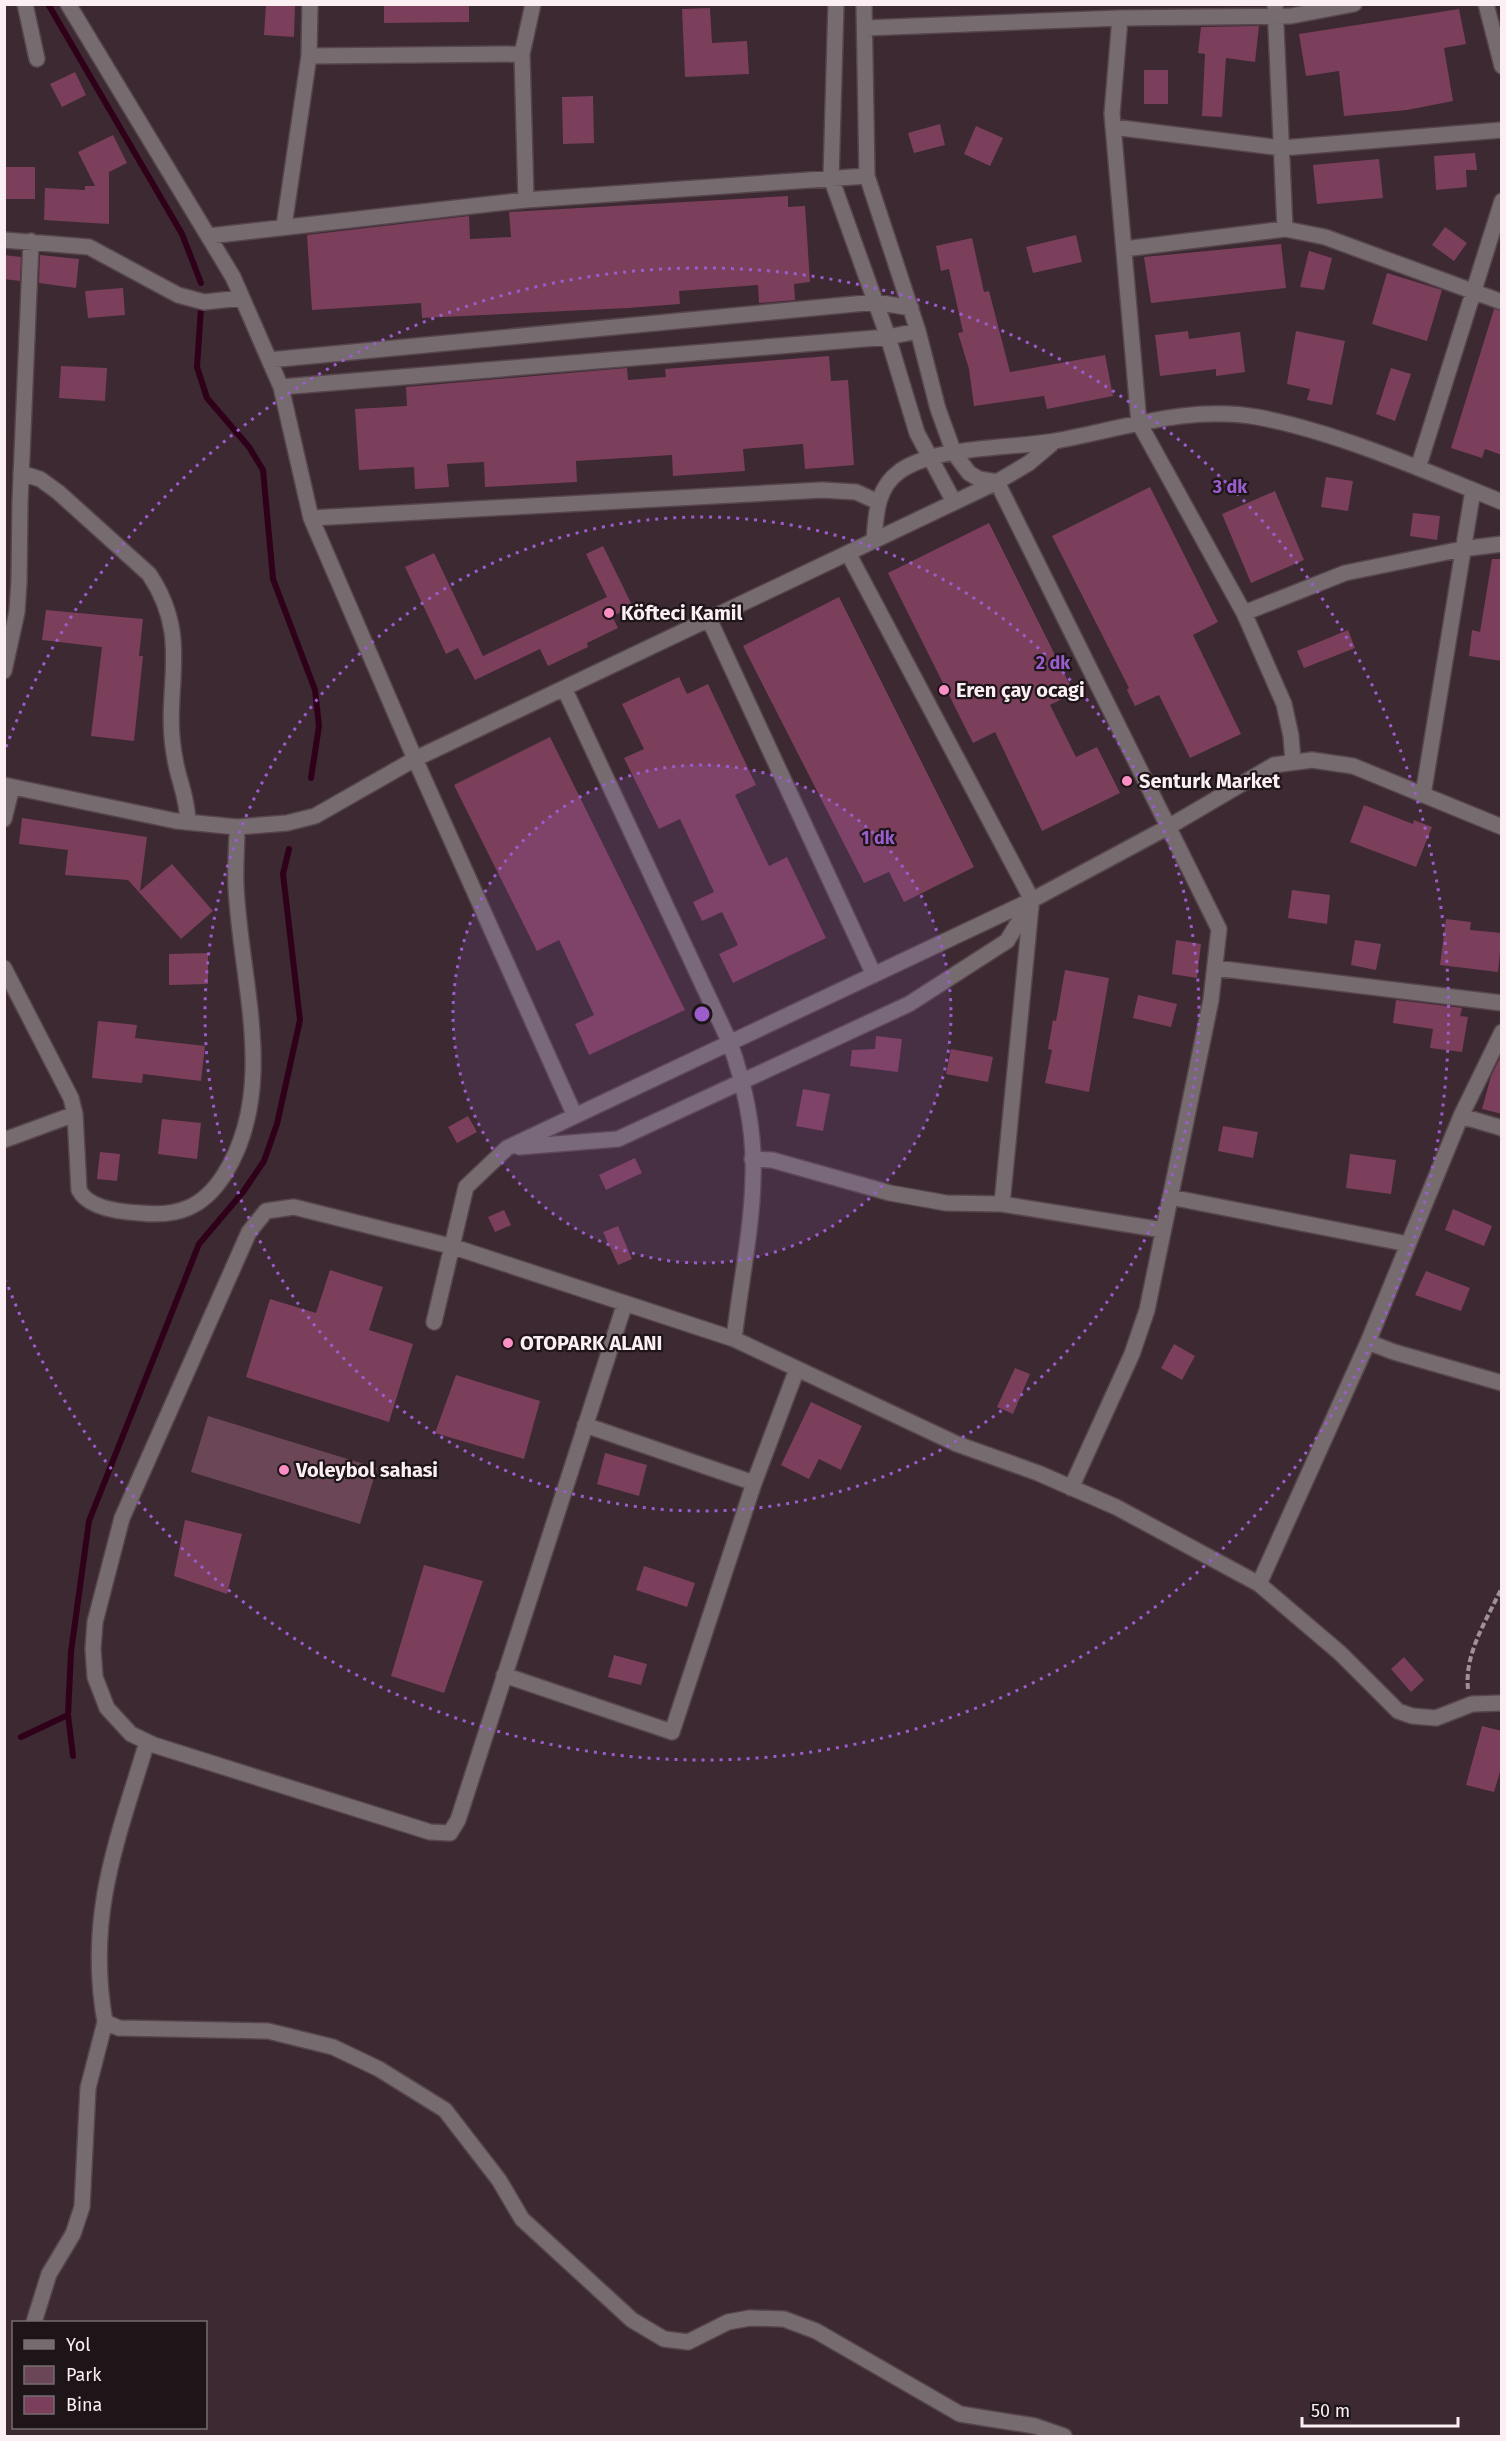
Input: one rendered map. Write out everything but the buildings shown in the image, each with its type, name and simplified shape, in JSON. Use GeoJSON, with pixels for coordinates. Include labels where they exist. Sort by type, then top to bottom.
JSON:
{"type":"FeatureCollection","features":[{"type":"Feature","properties":{"kind":"street"},"geometry":{"type":"LineString","coordinates":[[24,4],[37,59]]}},
{"type":"Feature","properties":{"kind":"street"},"geometry":{"type":"LineString","coordinates":[[68,4],[209,236],[242,298],[281,387],[311,518],[415,759],[575,1116]]}},
{"type":"Feature","properties":{"kind":"street"},"geometry":{"type":"LineString","coordinates":[[284,226],[309,56],[310,4]]}},
{"type":"Feature","properties":{"kind":"street"},"geometry":{"type":"LineString","coordinates":[[526,200],[522,54],[533,4]]}},
{"type":"Feature","properties":{"kind":"street"},"geometry":{"type":"LineString","coordinates":[[836,4],[831,178],[888,337],[917,433],[954,502]]}},
{"type":"Feature","properties":{"kind":"street"},"geometry":{"type":"LineString","coordinates":[[864,4],[867,176],[918,331],[938,409],[954,453],[969,473],[979,479],[997,482]]}},
{"type":"Feature","properties":{"kind":"street"},"geometry":{"type":"LineString","coordinates":[[865,28],[1276,10],[1291,16],[1354,4]]}},
{"type":"Feature","properties":{"kind":"street"},"geometry":{"type":"LineString","coordinates":[[1486,4],[1502,66]]}},
{"type":"Feature","properties":{"kind":"street"},"geometry":{"type":"LineString","coordinates":[[1276,10],[1285,229]]}},
{"type":"Feature","properties":{"kind":"street"},"geometry":{"type":"LineString","coordinates":[[1120,18],[1113,127],[1138,423],[1244,613],[1284,704],[1291,736],[1293,761]]}},
{"type":"Feature","properties":{"kind":"street"},"geometry":{"type":"LineString","coordinates":[[309,56],[522,54]]}},
{"type":"Feature","properties":{"kind":"street"},"geometry":{"type":"LineString","coordinates":[[1113,127],[1282,148],[1502,130]]}},
{"type":"Feature","properties":{"kind":"street"},"geometry":{"type":"LineString","coordinates":[[209,236],[526,200],[867,176]]}},
{"type":"Feature","properties":{"kind":"street"},"geometry":{"type":"LineString","coordinates":[[1418,468],[1502,201]]}},
{"type":"Feature","properties":{"kind":"street"},"geometry":{"type":"LineString","coordinates":[[1124,249],[1285,229],[1325,237],[1502,302]]}},
{"type":"Feature","properties":{"kind":"street"},"geometry":{"type":"LineString","coordinates":[[4,240],[89,247],[178,295],[204,302],[242,298]]}},
{"type":"Feature","properties":{"kind":"street"},"geometry":{"type":"LineString","coordinates":[[4,671],[17,612],[31,241]]}},
{"type":"Feature","properties":{"kind":"street"},"geometry":{"type":"LineString","coordinates":[[269,360],[876,302],[910,308]]}},
{"type":"Feature","properties":{"kind":"street"},"geometry":{"type":"LineString","coordinates":[[281,387],[888,337],[918,331]]}},
{"type":"Feature","properties":{"kind":"street"},"geometry":{"type":"LineString","coordinates":[[874,541],[878,502],[886,485],[899,472],[930,459],[954,453],[1055,441],[1138,423],[1212,414],[1256,417],[1299,428],[1418,468],[1502,502]]}},
{"type":"Feature","properties":{"kind":"street"},"geometry":{"type":"LineString","coordinates":[[4,819],[8,786],[188,822],[237,827],[287,823],[315,816],[415,759],[997,482],[1029,463],[1055,441]]}},
{"type":"Feature","properties":{"kind":"street"},"geometry":{"type":"LineString","coordinates":[[21,473],[40,479],[58,492],[149,574],[160,590],[169,610],[174,634],[175,758],[187,799],[188,822]]}},
{"type":"Feature","properties":{"kind":"street"},"geometry":{"type":"LineString","coordinates":[[997,482],[1170,826],[1219,929],[1211,1000],[1147,1310],[1132,1354],[1071,1488]]}},
{"type":"Feature","properties":{"kind":"street"},"geometry":{"type":"LineString","coordinates":[[311,518],[822,490],[856,492],[878,502]]}},
{"type":"Feature","properties":{"kind":"street"},"geometry":{"type":"LineString","coordinates":[[1423,795],[1473,490]]}},
{"type":"Feature","properties":{"kind":"street"},"geometry":{"type":"LineString","coordinates":[[1244,613],[1345,573],[1462,549],[1502,544]]}},
{"type":"Feature","properties":{"kind":"street"},"geometry":{"type":"LineString","coordinates":[[848,553],[1032,900],[1002,1204]]}},
{"type":"Feature","properties":{"kind":"street"},"geometry":{"type":"LineString","coordinates":[[709,619],[874,975]]}},
{"type":"Feature","properties":{"kind":"street"},"geometry":{"type":"LineString","coordinates":[[564,688],[730,1042],[743,1081],[753,1178],[734,1339]]}},
{"type":"Feature","properties":{"kind":"street"},"geometry":{"type":"LineString","coordinates":[[434,1322],[446,1267],[454,1246],[466,1187],[507,1148],[1032,900],[1170,826],[1274,765],[1293,761],[1332,761],[1353,766],[1502,827]]}},
{"type":"Feature","properties":{"kind":"street"},"geometry":{"type":"LineString","coordinates":[[4,968],[63,1080],[75,1114],[79,1190],[82,1196],[105,1208],[158,1215],[179,1213],[200,1202],[220,1182],[237,1154],[249,1116],[253,1054],[236,886],[237,827]]}},
{"type":"Feature","properties":{"kind":"street"},"geometry":{"type":"LineString","coordinates":[[507,1148],[618,1139],[909,1004],[1007,941],[1032,900]]}},
{"type":"Feature","properties":{"kind":"street"},"geometry":{"type":"LineString","coordinates":[[1215,968],[1502,1003]]}},
{"type":"Feature","properties":{"kind":"street"},"geometry":{"type":"LineString","coordinates":[[1258,1584],[1368,1342],[1461,1116],[1502,1032]]}},
{"type":"Feature","properties":{"kind":"street"},"geometry":{"type":"LineString","coordinates":[[4,1140],[75,1114]]}},
{"type":"Feature","properties":{"kind":"street"},"geometry":{"type":"LineString","coordinates":[[1461,1116],[1502,1128]]}},
{"type":"Feature","properties":{"kind":"street"},"geometry":{"type":"LineString","coordinates":[[752,1159],[772,1160],[808,1172],[890,1193],[946,1203],[1002,1204],[1163,1230]]}},
{"type":"Feature","properties":{"kind":"street"},"geometry":{"type":"LineString","coordinates":[[1170,1197],[1408,1244]]}},
{"type":"Feature","properties":{"kind":"street"},"geometry":{"type":"LineString","coordinates":[[624,1303],[458,1820],[450,1833],[430,1832],[147,1742],[131,1734],[107,1708],[95,1677],[93,1649],[95,1622],[122,1518],[249,1232],[266,1211],[294,1208],[454,1246],[734,1339],[957,1444],[1116,1507],[1258,1584],[1340,1653],[1398,1711],[1412,1716],[1436,1718],[1472,1704],[1502,1703]]}},
{"type":"Feature","properties":{"kind":"street"},"geometry":{"type":"LineString","coordinates":[[1368,1342],[1394,1352],[1502,1383]]}},
{"type":"Feature","properties":{"kind":"street"},"geometry":{"type":"LineString","coordinates":[[504,1675],[672,1732],[754,1483],[797,1369]]}},
{"type":"Feature","properties":{"kind":"street"},"geometry":{"type":"LineString","coordinates":[[585,1425],[754,1483]]}},
{"type":"Feature","properties":{"kind":"street"},"geometry":{"type":"LineString","coordinates":[[34,2321],[49,2274],[73,2234],[82,2207],[88,2088],[105,2022],[100,1993],[99,1923],[108,1869],[147,1742]]}},
{"type":"Feature","properties":{"kind":"street"},"geometry":{"type":"LineString","coordinates":[[105,2022],[119,2028],[268,2031],[333,2047],[379,2069],[445,2110],[499,2180],[522,2218],[632,2320],[664,2339],[688,2342],[728,2322],[750,2318],[784,2319],[816,2331],[960,2414],[1035,2426],[1064,2436]]}},
{"type":"Feature","properties":{"kind":"path"},"geometry":{"type":"LineString","coordinates":[[1472,1704],[1468,1683],[1469,1662],[1502,1587]]}},
{"type":"Feature","properties":{"kind":"green space","name":"Voleybol sahasi"},"geometry":{"type":"Polygon","coordinates":[[[208,1416],[377,1468],[360,1524],[191,1472],[208,1416]]]}},
{"type":"Feature","properties":{"kind":"waterway"},"geometry":{"type":"LineString","coordinates":[[48,4],[182,234],[201,283]]}},
{"type":"Feature","properties":{"kind":"waterway"},"geometry":{"type":"LineString","coordinates":[[201,308],[197,367],[207,398],[249,447],[263,470],[273,579],[315,690],[319,726],[311,778]]}},
{"type":"Feature","properties":{"kind":"waterway"},"geometry":{"type":"LineString","coordinates":[[73,1756],[68,1715],[71,1652],[89,1521],[199,1244],[243,1192],[264,1161],[277,1124],[300,1020],[283,874],[289,849]]}},
{"type":"Feature","properties":{"kind":"waterway"},"geometry":{"type":"LineString","coordinates":[[21,1737],[68,1715]]}},
{"type":"Feature","properties":{"kind":"place","name":"Köfteci Kamil"},"geometry":{"type":"Point","coordinates":[609,613]}},
{"type":"Feature","properties":{"kind":"place","name":"Eren çay ocagi"},"geometry":{"type":"Point","coordinates":[944,690]}},
{"type":"Feature","properties":{"kind":"place","name":"Senturk Market"},"geometry":{"type":"Point","coordinates":[1127,781]}},
{"type":"Feature","properties":{"kind":"place","name":"OTOPARK ALANI"},"geometry":{"type":"Point","coordinates":[508,1343]}},
{"type":"Feature","properties":{"kind":"place","name":"Voleybol sahasi"},"geometry":{"type":"Point","coordinates":[284,1470]}}]}
